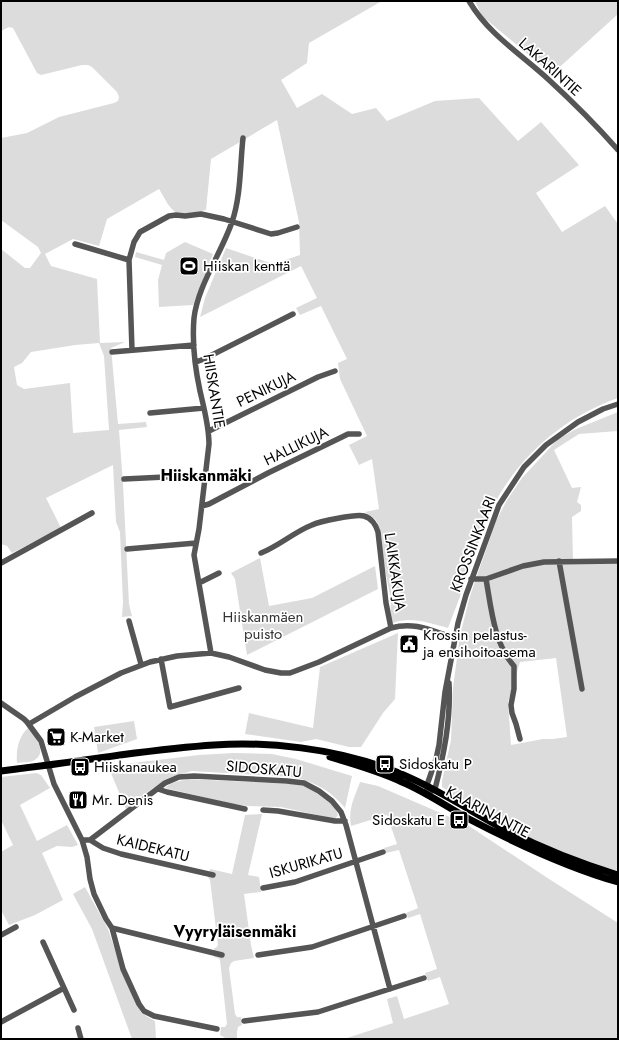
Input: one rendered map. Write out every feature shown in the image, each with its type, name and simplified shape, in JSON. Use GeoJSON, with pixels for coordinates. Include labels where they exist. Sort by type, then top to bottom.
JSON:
{"type":"FeatureCollection","features":[{"type":"Feature","properties":{"kind":"main road","name":"KAARINANTIE"},"geometry":{"type":"LineString","coordinates":[[1,771],[176,748],[214,745],[254,744],[328,752],[387,768],[435,789],[502,828],[544,849],[565,858],[618,875]]}},
{"type":"Feature","properties":{"kind":"main road","name":"KAARINANTIE"},"geometry":{"type":"LineString","coordinates":[[301,749],[402,782],[520,845],[563,863],[618,882]]}},
{"type":"Feature","properties":{"kind":"street","name":"LAKARINTIE"},"geometry":{"type":"LineString","coordinates":[[469,1],[488,27],[549,80],[618,150]]}},
{"type":"Feature","properties":{"kind":"street","name":"HIISKANTIE"},"geometry":{"type":"LineString","coordinates":[[211,653],[195,561],[196,543],[206,475],[209,431],[196,362],[194,319],[197,303],[232,221],[237,201],[243,138]]}},
{"type":"Feature","properties":{"kind":"street"},"geometry":{"type":"LineString","coordinates":[[132,350],[129,260],[134,242],[138,234],[143,230],[172,215],[188,216],[201,214],[232,221],[271,234],[297,227]]}},
{"type":"Feature","properties":{"kind":"street"},"geometry":{"type":"LineString","coordinates":[[75,244],[129,260]]}},
{"type":"Feature","properties":{"kind":"street"},"geometry":{"type":"LineString","coordinates":[[196,362],[293,314]]}},
{"type":"Feature","properties":{"kind":"street"},"geometry":{"type":"LineString","coordinates":[[112,352],[194,344]]}},
{"type":"Feature","properties":{"kind":"street","name":"PENIKUJA"},"geometry":{"type":"LineString","coordinates":[[209,431],[318,377],[335,371]]}},
{"type":"Feature","properties":{"kind":"street","name":"KROSSINKAARI"},"geometry":{"type":"LineString","coordinates":[[427,795],[427,785],[436,759],[444,692],[448,677],[454,638],[471,579],[499,505],[524,467],[546,445],[590,415],[618,404]]}},
{"type":"Feature","properties":{"kind":"street"},"geometry":{"type":"LineString","coordinates":[[150,413],[204,408]]}},
{"type":"Feature","properties":{"kind":"street","name":"HALLIKUJA"},"geometry":{"type":"LineString","coordinates":[[202,506],[209,504],[268,472],[348,434],[360,434]]}},
{"type":"Feature","properties":{"kind":"street"},"geometry":{"type":"LineString","coordinates":[[124,479],[206,475]]}},
{"type":"Feature","properties":{"kind":"street"},"geometry":{"type":"LineString","coordinates":[[1,563],[66,529],[92,513]]}},
{"type":"Feature","properties":{"kind":"street","name":"LAIKKAKUJA"},"geometry":{"type":"LineString","coordinates":[[261,553],[315,524],[357,516],[367,517],[375,524],[378,532],[386,603],[391,628]]}},
{"type":"Feature","properties":{"kind":"street"},"geometry":{"type":"LineString","coordinates":[[127,549],[196,543]]}},
{"type":"Feature","properties":{"kind":"street"},"geometry":{"type":"LineString","coordinates":[[559,561],[582,689]]}},
{"type":"Feature","properties":{"kind":"street"},"geometry":{"type":"LineString","coordinates":[[471,579],[486,579],[528,565],[544,562],[618,561]]}},
{"type":"Feature","properties":{"kind":"street"},"geometry":{"type":"LineString","coordinates":[[199,583],[219,573]]}},
{"type":"Feature","properties":{"kind":"street"},"geometry":{"type":"LineString","coordinates":[[486,579],[498,634],[507,658],[514,666],[514,689],[511,705],[520,739]]}},
{"type":"Feature","properties":{"kind":"street"},"geometry":{"type":"LineString","coordinates":[[129,621],[141,664]]}},
{"type":"Feature","properties":{"kind":"street"},"geometry":{"type":"LineString","coordinates":[[24,719],[29,724],[90,689],[141,664],[161,659],[211,653],[229,657],[265,670],[290,673],[319,662],[391,628],[400,626],[412,625],[454,638]]}},
{"type":"Feature","properties":{"kind":"street"},"geometry":{"type":"LineString","coordinates":[[161,659],[170,707],[239,688]]}},
{"type":"Feature","properties":{"kind":"street","name":"KROSSINKAARI"},"geometry":{"type":"LineString","coordinates":[[435,789],[446,742],[449,714],[448,677]]}},
{"type":"Feature","properties":{"kind":"street"},"geometry":{"type":"LineString","coordinates":[[1,704],[32,726],[41,741],[54,784],[82,840],[94,894],[112,928],[123,969],[133,992],[144,1011],[158,1017],[217,1029]]}},
{"type":"Feature","properties":{"kind":"street","name":"SIDOSKATU"},"geometry":{"type":"LineString","coordinates":[[90,840],[172,780],[194,776],[295,782],[312,786],[326,795],[337,806],[345,821],[390,989]]}},
{"type":"Feature","properties":{"kind":"street"},"geometry":{"type":"LineString","coordinates":[[158,789],[246,809]]}},
{"type":"Feature","properties":{"kind":"street"},"geometry":{"type":"LineString","coordinates":[[427,795],[435,789]]}},
{"type":"Feature","properties":{"kind":"street"},"geometry":{"type":"LineString","coordinates":[[263,810],[278,810],[336,822],[345,821]]}},
{"type":"Feature","properties":{"kind":"street"},"geometry":{"type":"LineString","coordinates":[[82,840],[90,840]]}},
{"type":"Feature","properties":{"kind":"street","name":"KAIDEKATU"},"geometry":{"type":"LineString","coordinates":[[90,840],[103,848],[121,854],[213,875]]}},
{"type":"Feature","properties":{"kind":"street","name":"ISKURIKATU"},"geometry":{"type":"LineString","coordinates":[[263,888],[295,882],[383,852]]}},
{"type":"Feature","properties":{"kind":"street"},"geometry":{"type":"LineString","coordinates":[[258,955],[312,947],[404,916]]}},
{"type":"Feature","properties":{"kind":"street"},"geometry":{"type":"LineString","coordinates":[[1,935],[16,927]]}},
{"type":"Feature","properties":{"kind":"street"},"geometry":{"type":"LineString","coordinates":[[112,928],[222,955]]}},
{"type":"Feature","properties":{"kind":"street"},"geometry":{"type":"LineString","coordinates":[[43,942],[74,1010]]}},
{"type":"Feature","properties":{"kind":"street"},"geometry":{"type":"LineString","coordinates":[[244,1020],[318,1012],[424,978]]}},
{"type":"Feature","properties":{"kind":"street"},"geometry":{"type":"LineString","coordinates":[[1,1022],[64,988]]}},
{"type":"Feature","properties":{"kind":"street"},"geometry":{"type":"LineString","coordinates":[[78,1028],[81,1039]]}},
{"type":"Feature","properties":{"kind":"green space"},"geometry":{"type":"Polygon","coordinates":[[[1,1],[382,1],[309,43],[307,63],[281,80],[297,108],[322,94],[352,114],[376,108],[387,121],[435,101],[479,98],[518,141],[541,122],[579,165],[536,193],[562,232],[605,206],[618,224],[618,398],[579,416],[561,428],[528,457],[514,473],[488,517],[448,628],[413,620],[393,623],[390,616],[391,600],[383,560],[381,533],[375,519],[365,512],[379,509],[372,459],[359,465],[349,445],[367,436],[340,379],[338,363],[347,359],[321,306],[300,315],[296,308],[317,298],[301,266],[200,317],[205,298],[226,248],[273,264],[300,255],[299,222],[277,120],[211,159],[206,210],[189,214],[178,213],[170,207],[159,189],[107,219],[99,246],[73,239],[45,254],[51,266],[97,279],[100,343],[125,342],[111,348],[118,424],[146,422],[147,427],[119,430],[129,604],[132,616],[122,617],[123,602],[120,532],[116,522],[113,465],[46,498],[61,528],[12,553],[7,546],[1,544],[1,249],[25,268],[30,268],[41,253],[38,247],[1,220],[1,138],[27,133],[59,117],[114,103],[118,101],[119,97],[117,92],[92,67],[88,65],[82,65],[41,75],[37,73],[13,28],[9,27],[1,31],[1,1]],[[99,343],[31,352],[22,363],[14,367],[17,385],[24,389],[70,383],[73,433],[109,430],[104,356],[99,343]]]}},
{"type":"Feature","properties":{"kind":"green space"},"geometry":{"type":"Polygon","coordinates":[[[475,1],[618,1],[618,14],[552,74],[482,16],[475,1]]]}},
{"type":"Feature","properties":{"kind":"green space"},"geometry":{"type":"Polygon","coordinates":[[[185,242],[213,254],[193,305],[159,307],[158,280],[162,265],[135,257],[136,252],[164,260],[166,253],[185,242]]]}},
{"type":"Feature","properties":{"kind":"green space"},"geometry":{"type":"Polygon","coordinates":[[[618,412],[618,431],[579,434],[554,450],[572,488],[581,487],[577,502],[581,505],[581,511],[572,517],[573,561],[618,561],[618,871],[548,848],[452,797],[453,794],[442,787],[451,740],[453,688],[460,635],[470,596],[496,521],[507,500],[522,478],[558,439],[576,429],[618,412]],[[556,658],[520,662],[508,702],[511,745],[543,739],[567,737],[556,658]]]}},
{"type":"Feature","properties":{"kind":"green space","name":"Hiiskanmäen puisto"},"geometry":{"type":"Polygon","coordinates":[[[260,558],[269,606],[312,598],[375,566],[378,589],[247,655],[235,579],[231,573],[260,558]]]}},
{"type":"Feature","properties":{"kind":"green space"},"geometry":{"type":"Polygon","coordinates":[[[398,633],[395,699],[383,713],[361,747],[349,747],[316,739],[301,742],[245,734],[249,713],[313,728],[320,667],[398,633]]]}},
{"type":"Feature","properties":{"kind":"green space"},"geometry":{"type":"Polygon","coordinates":[[[134,721],[137,739],[98,753],[94,727],[134,721]]]}},
{"type":"Feature","properties":{"kind":"green space"},"geometry":{"type":"Polygon","coordinates":[[[28,728],[40,748],[39,756],[32,761],[17,763],[18,744],[28,728]]]}},
{"type":"Feature","properties":{"kind":"green space"},"geometry":{"type":"Polygon","coordinates":[[[233,753],[272,754],[296,759],[352,776],[345,808],[334,796],[322,788],[294,777],[192,771],[164,781],[126,809],[108,766],[199,755],[233,753]]]}},
{"type":"Feature","properties":{"kind":"green space"},"geometry":{"type":"Polygon","coordinates":[[[36,773],[41,775],[50,788],[20,805],[37,841],[67,825],[78,845],[72,847],[57,846],[42,853],[63,900],[35,915],[9,925],[1,910],[1,852],[13,845],[1,820],[1,777],[36,773]]]}},
{"type":"Feature","properties":{"kind":"green space"},"geometry":{"type":"Polygon","coordinates":[[[188,779],[292,784],[304,786],[313,789],[326,798],[336,810],[338,815],[335,819],[281,807],[233,804],[165,788],[173,783],[188,779]]]}},
{"type":"Feature","properties":{"kind":"green space"},"geometry":{"type":"Polygon","coordinates":[[[360,782],[378,786],[466,824],[618,923],[618,1039],[344,1039],[393,1023],[387,999],[397,996],[404,1019],[449,1004],[440,977],[428,981],[425,973],[437,969],[420,914],[408,918],[406,913],[418,908],[399,850],[386,853],[384,848],[397,844],[387,815],[351,826],[351,809],[360,782]]]}},
{"type":"Feature","properties":{"kind":"green space"},"geometry":{"type":"Polygon","coordinates":[[[262,814],[248,875],[259,877],[261,892],[244,894],[254,958],[234,961],[231,963],[229,968],[235,1014],[237,1017],[241,1017],[242,1025],[238,1027],[237,1039],[227,1039],[220,1035],[221,1027],[225,1027],[227,1024],[220,960],[214,957],[214,948],[218,945],[210,880],[208,877],[210,869],[232,874],[245,815],[262,814]]]}},
{"type":"Feature","properties":{"kind":"green space"},"geometry":{"type":"Polygon","coordinates":[[[85,887],[108,929],[124,977],[141,1012],[155,1021],[156,1039],[132,1039],[92,929],[73,894],[85,887]]]}},
{"type":"Feature","properties":{"kind":"place","name":"Hiiskan kenttä"},"geometry":{"type":"Point","coordinates":[189,266]}},
{"type":"Feature","properties":{"kind":"place","name":"Krossin pelastus- ja ensihoitoasema"},"geometry":{"type":"Point","coordinates":[409,644]}},
{"type":"Feature","properties":{"kind":"place","name":"K-Market"},"geometry":{"type":"Point","coordinates":[56,737]}},
{"type":"Feature","properties":{"kind":"place","name":"Sidoskatu P"},"geometry":{"type":"Point","coordinates":[385,764]}},
{"type":"Feature","properties":{"kind":"place","name":"Hiiskanaukea"},"geometry":{"type":"Point","coordinates":[80,767]}},
{"type":"Feature","properties":{"kind":"place","name":"Mr. Denis"},"geometry":{"type":"Point","coordinates":[78,800]}},
{"type":"Feature","properties":{"kind":"place","name":"Sidoskatu E"},"geometry":{"type":"Point","coordinates":[459,820]}},
{"type":"Feature","properties":{"kind":"district","name":"Hiiskanmäki"},"geometry":{"type":"Point","coordinates":[206,475]}},
{"type":"Feature","properties":{"kind":"district","name":"Vyyryläisenmäki"},"geometry":{"type":"Point","coordinates":[235,931]}}]}
